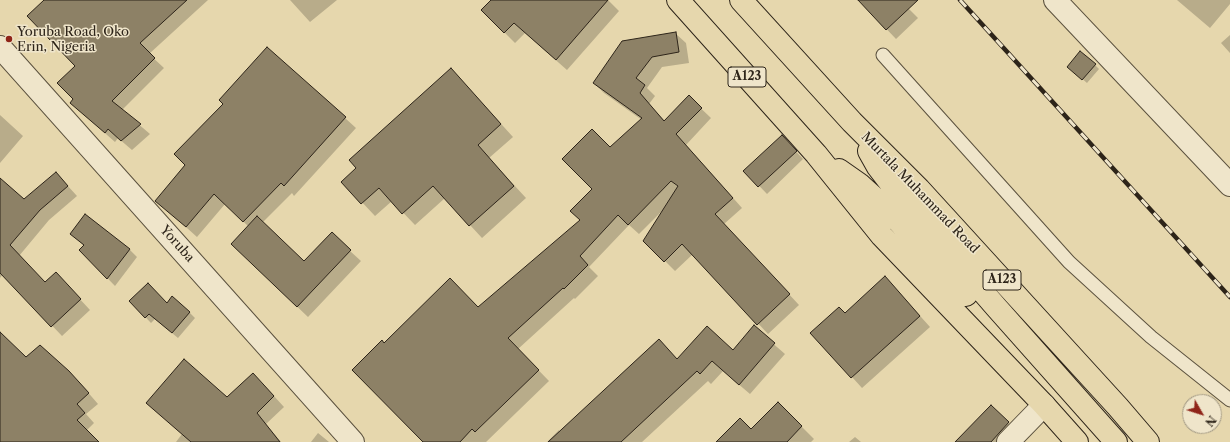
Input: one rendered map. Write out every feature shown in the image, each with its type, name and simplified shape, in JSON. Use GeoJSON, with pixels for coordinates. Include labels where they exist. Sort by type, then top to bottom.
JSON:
{"type":"FeatureCollection","features":[{"type":"Feature","properties":{"kind":"highway","name":"Murtala Muhammad Road"},"geometry":{"type":"LineString","coordinates":[[678,0],[816,154],[882,236],[1044,405],[1077,442]]}},
{"type":"Feature","properties":{"kind":"highway","name":"Murtala Muhammad Road"},"geometry":{"type":"LineString","coordinates":[[741,0],[852,122],[919,189],[1118,407],[1148,442]]}},
{"type":"Feature","properties":{"kind":"highway","name":"Murtala Muhammad Road"},"geometry":{"type":"LineString","coordinates":[[852,122],[878,167],[991,312],[1097,442]]}},
{"type":"Feature","properties":{"kind":"highway","name":"Murtala Muhammad Road"},"geometry":{"type":"LineString","coordinates":[[816,154],[859,184],[891,213],[991,312],[1116,442]]}},
{"type":"Feature","properties":{"kind":"street"},"geometry":{"type":"LineString","coordinates":[[1055,0],[1230,185]]}},
{"type":"Feature","properties":{"kind":"street","name":"Yoruba"},"geometry":{"type":"LineString","coordinates":[[0,47],[353,442]]}},
{"type":"Feature","properties":{"kind":"street"},"geometry":{"type":"LineString","coordinates":[[1008,442],[1044,405]]}},
{"type":"Feature","properties":{"kind":"lane"},"geometry":{"type":"LineString","coordinates":[[883,55],[1069,262],[1151,337],[1230,400]]}},
{"type":"Feature","properties":{"kind":"building"},"geometry":{"type":"Polygon","coordinates":[[[44,0],[187,0],[140,43],[155,58],[112,101],[141,124],[121,141],[108,129],[105,133],[70,103],[73,99],[57,83],[75,66],[27,16],[44,0]]]}},
{"type":"Feature","properties":{"kind":"building"},"geometry":{"type":"Polygon","coordinates":[[[491,0],[608,0],[556,60],[514,23],[504,33],[481,10],[491,0]]]}},
{"type":"Feature","properties":{"kind":"building"},"geometry":{"type":"Polygon","coordinates":[[[858,0],[918,0],[886,30],[858,0]]]}},
{"type":"Feature","properties":{"kind":"building"},"geometry":{"type":"Polygon","coordinates":[[[676,32],[679,52],[652,57],[636,78],[645,85],[640,93],[664,121],[689,95],[702,108],[676,134],[733,198],[715,214],[790,294],[757,325],[682,244],[664,262],[643,241],[678,186],[671,181],[628,225],[618,215],[580,256],[588,265],[564,289],[563,288],[508,338],[539,370],[475,432],[472,429],[460,442],[423,442],[352,370],[382,340],[384,343],[450,278],[478,307],[580,220],[570,211],[592,189],[562,159],[592,129],[610,147],[642,118],[593,83],[622,41],[676,32]]]}},
{"type":"Feature","properties":{"kind":"building"},"geometry":{"type":"Polygon","coordinates":[[[267,47],[346,117],[284,186],[281,183],[243,222],[214,194],[186,227],[155,201],[185,165],[174,154],[223,104],[219,100],[267,47]]]}},
{"type":"Feature","properties":{"kind":"building"},"geometry":{"type":"Polygon","coordinates":[[[1080,51],[1096,64],[1082,80],[1067,67],[1080,51]]]}},
{"type":"Feature","properties":{"kind":"building"},"geometry":{"type":"Polygon","coordinates":[[[451,68],[501,124],[478,145],[514,186],[469,226],[433,186],[402,214],[379,188],[361,204],[341,182],[356,168],[349,160],[451,68]]]}},
{"type":"Feature","properties":{"kind":"building"},"geometry":{"type":"Polygon","coordinates":[[[782,135],[797,151],[758,187],[743,171],[782,135]]]}},
{"type":"Feature","properties":{"kind":"building"},"geometry":{"type":"Polygon","coordinates":[[[56,172],[68,186],[40,210],[10,245],[45,282],[56,272],[81,299],[51,327],[0,273],[0,178],[24,199],[56,172]]]}},
{"type":"Feature","properties":{"kind":"building"},"geometry":{"type":"Polygon","coordinates":[[[85,214],[130,249],[107,279],[79,250],[84,245],[70,234],[85,214]]]}},
{"type":"Feature","properties":{"kind":"building"},"geometry":{"type":"Polygon","coordinates":[[[257,216],[304,261],[332,232],[351,250],[297,307],[231,244],[257,216]]]}},
{"type":"Feature","properties":{"kind":"building"},"geometry":{"type":"Polygon","coordinates":[[[885,276],[920,316],[851,378],[810,333],[839,307],[845,313],[885,276]]]}},
{"type":"Feature","properties":{"kind":"building"},"geometry":{"type":"Polygon","coordinates":[[[148,283],[167,303],[172,296],[190,312],[172,333],[149,314],[145,318],[129,301],[148,283]]]}},
{"type":"Feature","properties":{"kind":"building"},"geometry":{"type":"Polygon","coordinates":[[[754,325],[775,343],[739,385],[712,361],[700,374],[697,371],[621,442],[548,442],[659,339],[677,359],[707,326],[733,350],[754,325]]]}},
{"type":"Feature","properties":{"kind":"building"},"geometry":{"type":"Polygon","coordinates":[[[0,332],[26,357],[40,345],[69,371],[89,393],[77,404],[85,413],[77,420],[99,442],[0,442],[0,332]]]}},
{"type":"Feature","properties":{"kind":"building"},"geometry":{"type":"Polygon","coordinates":[[[184,359],[227,397],[253,373],[274,396],[257,413],[280,442],[191,442],[146,403],[184,359]]]}},
{"type":"Feature","properties":{"kind":"building"},"geometry":{"type":"Polygon","coordinates":[[[778,402],[802,426],[787,442],[716,442],[740,418],[751,429],[778,402]]]}},
{"type":"Feature","properties":{"kind":"building"},"geometry":{"type":"Polygon","coordinates":[[[991,405],[1009,422],[991,442],[955,442],[991,405]]]}},
{"type":"Feature","properties":{"kind":"railway"},"geometry":{"type":"LineString","coordinates":[[960,0],[1230,297]]}},
{"type":"Feature","properties":{"kind":"place","name":"Yoruba Road, Oko Erin, Nigeria"},"geometry":{"type":"Point","coordinates":[9,39]}}]}
